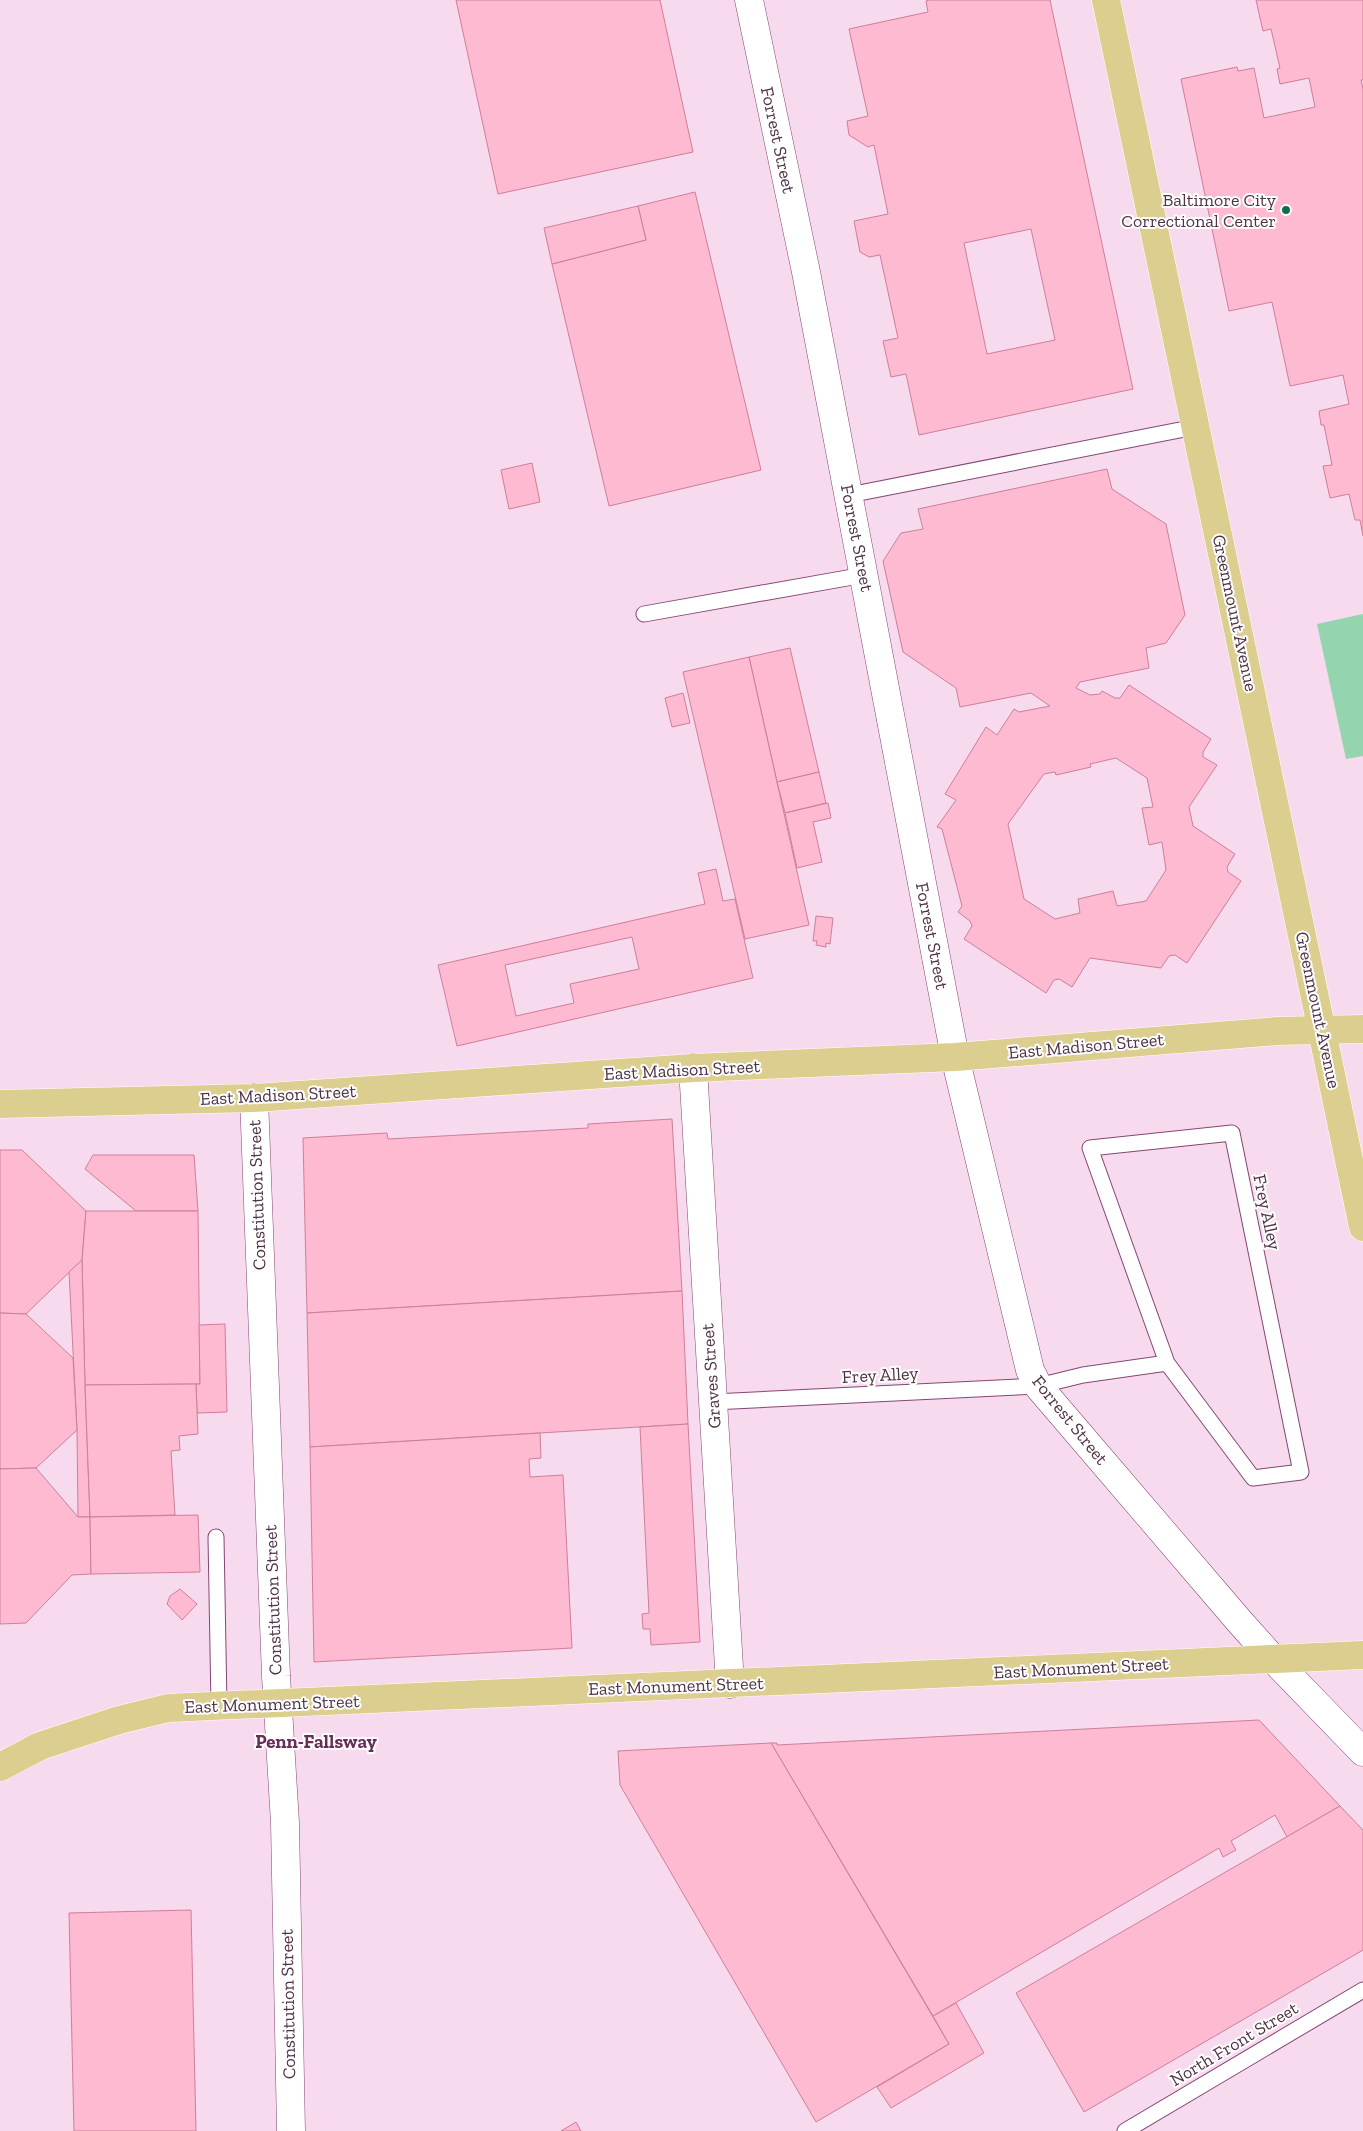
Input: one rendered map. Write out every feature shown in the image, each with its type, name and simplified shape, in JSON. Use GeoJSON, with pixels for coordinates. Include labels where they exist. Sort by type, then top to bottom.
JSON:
{"type":"FeatureCollection","features":[{"type":"Feature","properties":{"kind":"main road","name":"Greenmount Avenue"},"geometry":{"type":"LineString","coordinates":[[1106,0],[1363,1227]]}},
{"type":"Feature","properties":{"kind":"main road","name":"East Madison Street"},"geometry":{"type":"LineString","coordinates":[[0,1104],[254,1098],[693,1068],[955,1057],[1278,1031],[1363,1029]]}},
{"type":"Feature","properties":{"kind":"main road","name":"East Monument Street"},"geometry":{"type":"LineString","coordinates":[[0,1767],[40,1746],[119,1720],[168,1708],[1363,1655]]}},
{"type":"Feature","properties":{"kind":"street","name":"Forrest Street"},"geometry":{"type":"LineString","coordinates":[[749,0],[806,272],[955,1057],[1030,1370],[1038,1386],[1273,1659],[1363,1752]]}},
{"type":"Feature","properties":{"kind":"street","name":"Graves Street"},"geometry":{"type":"LineString","coordinates":[[693,1068],[730,1684]]}},
{"type":"Feature","properties":{"kind":"street","name":"Constitution Street"},"geometry":{"type":"LineString","coordinates":[[254,1098],[277,1704],[284,1823],[291,2131]]}},
{"type":"Feature","properties":{"kind":"lane"},"geometry":{"type":"LineString","coordinates":[[848,495],[1195,427]]}},
{"type":"Feature","properties":{"kind":"lane"},"geometry":{"type":"LineString","coordinates":[[644,614],[864,575]]}},
{"type":"Feature","properties":{"kind":"lane","name":"Frey Alley"},"geometry":{"type":"LineString","coordinates":[[1232,1133],[1301,1472],[1253,1478],[1167,1363],[1090,1148],[1232,1133]]}},
{"type":"Feature","properties":{"kind":"lane","name":"Frey Alley"},"geometry":{"type":"LineString","coordinates":[[713,1402],[1038,1386],[1083,1375],[1167,1363]]}},
{"type":"Feature","properties":{"kind":"lane"},"geometry":{"type":"LineString","coordinates":[[216,1537],[219,1706]]}},
{"type":"Feature","properties":{"kind":"lane","name":"North Front Street"},"geometry":{"type":"LineString","coordinates":[[1125,2131],[1363,1990]]}},
{"type":"Feature","properties":{"kind":"green space"},"geometry":{"type":"Polygon","coordinates":[[[1363,614],[1363,756],[1346,759],[1317,624],[1363,614]]]}},
{"type":"Feature","properties":{"kind":"building"},"geometry":{"type":"Polygon","coordinates":[[[456,0],[660,0],[693,152],[498,194],[456,0]]]}},
{"type":"Feature","properties":{"kind":"building"},"geometry":{"type":"Polygon","coordinates":[[[1050,0],[1133,389],[919,435],[906,374],[891,377],[883,341],[898,338],[880,255],[869,257],[860,252],[854,221],[888,214],[874,145],[868,147],[849,135],[847,121],[868,116],[849,29],[928,12],[926,1],[1050,0]],[[1031,229],[964,243],[987,354],[1055,340],[1031,229]]]}},
{"type":"Feature","properties":{"kind":"building","name":"Baltimore City Correctional Center"},"geometry":{"type":"Polygon","coordinates":[[[1256,0],[1363,0],[1363,80],[1361,80],[1363,89],[1363,536],[1360,520],[1355,520],[1349,494],[1330,498],[1323,466],[1332,465],[1324,425],[1321,425],[1319,411],[1349,404],[1343,375],[1290,386],[1272,302],[1229,311],[1181,79],[1237,67],[1238,71],[1254,68],[1264,118],[1315,107],[1309,78],[1280,84],[1277,69],[1280,68],[1271,29],[1263,31],[1256,0]]]}},
{"type":"Feature","properties":{"kind":"building"},"geometry":{"type":"Polygon","coordinates":[[[695,192],[761,470],[609,506],[552,264],[646,240],[638,206],[695,192]]]}},
{"type":"Feature","properties":{"kind":"building"},"geometry":{"type":"Polygon","coordinates":[[[638,206],[646,240],[552,264],[544,228],[638,206]]]}},
{"type":"Feature","properties":{"kind":"building"},"geometry":{"type":"Polygon","coordinates":[[[532,463],[540,502],[509,509],[501,470],[532,463]]]}},
{"type":"Feature","properties":{"kind":"building"},"geometry":{"type":"Polygon","coordinates":[[[1107,469],[1112,489],[1166,524],[1185,615],[1166,643],[1146,648],[1149,668],[1080,682],[1076,688],[1090,695],[1100,694],[1102,691],[1115,698],[1120,698],[1129,685],[1211,739],[1203,752],[1203,757],[1217,765],[1189,807],[1193,826],[1235,854],[1227,867],[1228,872],[1241,881],[1187,963],[1175,955],[1169,956],[1161,968],[1090,958],[1072,987],[1059,979],[1054,980],[1046,993],[964,939],[972,926],[970,921],[958,912],[962,906],[942,829],[937,827],[956,800],[945,794],[986,727],[997,735],[1014,709],[1019,712],[1050,706],[1031,693],[960,707],[956,688],[903,652],[883,561],[901,533],[923,529],[918,509],[1107,469]],[[1116,758],[1090,764],[1091,767],[1056,775],[1055,772],[1044,774],[1008,824],[1024,899],[1055,919],[1080,913],[1078,899],[1113,891],[1117,906],[1146,901],[1166,870],[1162,842],[1149,845],[1142,808],[1153,807],[1147,778],[1116,758]]]}},
{"type":"Feature","properties":{"kind":"building"},"geometry":{"type":"Polygon","coordinates":[[[790,648],[819,772],[777,782],[749,657],[790,648]]]}},
{"type":"Feature","properties":{"kind":"building"},"geometry":{"type":"Polygon","coordinates":[[[749,657],[809,925],[745,939],[683,672],[749,657]]]}},
{"type":"Feature","properties":{"kind":"building"},"geometry":{"type":"Polygon","coordinates":[[[683,693],[690,723],[672,727],[665,698],[683,693]]]}},
{"type":"Feature","properties":{"kind":"building"},"geometry":{"type":"Polygon","coordinates":[[[819,772],[826,803],[785,813],[777,782],[819,772]]]}},
{"type":"Feature","properties":{"kind":"building"},"geometry":{"type":"Polygon","coordinates":[[[828,803],[831,818],[813,822],[822,862],[797,868],[785,813],[828,803]]]}},
{"type":"Feature","properties":{"kind":"building"},"geometry":{"type":"Polygon","coordinates":[[[716,869],[723,901],[735,899],[753,978],[457,1046],[438,965],[705,904],[698,873],[716,869]],[[632,937],[505,965],[516,1016],[574,1003],[570,984],[639,969],[632,937]]]}},
{"type":"Feature","properties":{"kind":"building"},"geometry":{"type":"Polygon","coordinates":[[[816,916],[833,918],[830,944],[826,943],[826,947],[816,945],[817,941],[813,941],[816,916]]]}},
{"type":"Feature","properties":{"kind":"building"},"geometry":{"type":"Polygon","coordinates":[[[672,1119],[682,1291],[307,1313],[303,1138],[387,1133],[388,1139],[588,1128],[588,1124],[672,1119]]]}},
{"type":"Feature","properties":{"kind":"building"},"geometry":{"type":"Polygon","coordinates":[[[0,1150],[22,1150],[86,1211],[82,1260],[26,1314],[0,1313],[0,1150]]]}},
{"type":"Feature","properties":{"kind":"building"},"geometry":{"type":"Polygon","coordinates":[[[93,1155],[194,1155],[198,1211],[136,1211],[85,1169],[93,1155]]]}},
{"type":"Feature","properties":{"kind":"building"},"geometry":{"type":"Polygon","coordinates":[[[86,1211],[198,1211],[200,1384],[85,1385],[82,1260],[86,1211]]]}},
{"type":"Feature","properties":{"kind":"building"},"geometry":{"type":"Polygon","coordinates":[[[82,1260],[90,1517],[78,1517],[77,1430],[69,1272],[82,1260]]]}},
{"type":"Feature","properties":{"kind":"building"},"geometry":{"type":"Polygon","coordinates":[[[682,1291],[688,1424],[310,1447],[307,1313],[682,1291]]]}},
{"type":"Feature","properties":{"kind":"building"},"geometry":{"type":"Polygon","coordinates":[[[0,1313],[26,1314],[73,1358],[77,1430],[36,1468],[0,1469],[0,1313]]]}},
{"type":"Feature","properties":{"kind":"building"},"geometry":{"type":"Polygon","coordinates":[[[225,1324],[227,1412],[197,1413],[196,1384],[200,1384],[199,1325],[225,1324]]]}},
{"type":"Feature","properties":{"kind":"building"},"geometry":{"type":"Polygon","coordinates":[[[196,1384],[198,1434],[179,1436],[180,1450],[171,1451],[175,1515],[90,1517],[85,1385],[196,1384]]]}},
{"type":"Feature","properties":{"kind":"building"},"geometry":{"type":"Polygon","coordinates":[[[688,1424],[700,1642],[651,1645],[650,1629],[643,1629],[642,1614],[649,1613],[640,1427],[688,1424]]]}},
{"type":"Feature","properties":{"kind":"building"},"geometry":{"type":"Polygon","coordinates":[[[540,1433],[541,1458],[529,1459],[530,1477],[563,1475],[572,1648],[314,1662],[310,1447],[540,1433]]]}},
{"type":"Feature","properties":{"kind":"building"},"geometry":{"type":"Polygon","coordinates":[[[36,1468],[78,1517],[90,1517],[91,1574],[72,1575],[26,1623],[0,1624],[0,1469],[36,1468]]]}},
{"type":"Feature","properties":{"kind":"building"},"geometry":{"type":"Polygon","coordinates":[[[198,1515],[200,1572],[91,1574],[90,1517],[198,1515]]]}},
{"type":"Feature","properties":{"kind":"building"},"geometry":{"type":"Polygon","coordinates":[[[180,1589],[197,1604],[182,1620],[167,1604],[170,1596],[180,1589]]]}},
{"type":"Feature","properties":{"kind":"building"},"geometry":{"type":"Polygon","coordinates":[[[1259,1720],[1340,1806],[1287,1837],[1275,1815],[1231,1841],[1236,1850],[1223,1857],[1219,1848],[933,2016],[771,1743],[777,1743],[777,1745],[1259,1720]]]}},
{"type":"Feature","properties":{"kind":"building"},"geometry":{"type":"Polygon","coordinates":[[[771,1743],[949,2044],[816,2122],[620,1785],[618,1751],[771,1743]]]}},
{"type":"Feature","properties":{"kind":"building"},"geometry":{"type":"Polygon","coordinates":[[[1340,1806],[1363,1830],[1363,1950],[1084,2112],[1016,1993],[1340,1806]]]}},
{"type":"Feature","properties":{"kind":"building"},"geometry":{"type":"Polygon","coordinates":[[[191,1910],[196,2131],[74,2131],[69,1913],[191,1910]]]}},
{"type":"Feature","properties":{"kind":"building"},"geometry":{"type":"Polygon","coordinates":[[[956,2003],[984,2053],[891,2108],[877,2087],[949,2044],[933,2016],[956,2003]]]}},
{"type":"Feature","properties":{"kind":"building"},"geometry":{"type":"Polygon","coordinates":[[[576,2122],[581,2131],[561,2131],[576,2122]]]}},
{"type":"Feature","properties":{"kind":"place","name":"Baltimore City Correctional Center"},"geometry":{"type":"Point","coordinates":[1286,210]}},
{"type":"Feature","properties":{"kind":"district","name":"Penn-Fallsway"},"geometry":{"type":"Point","coordinates":[316,1741]}}]}
